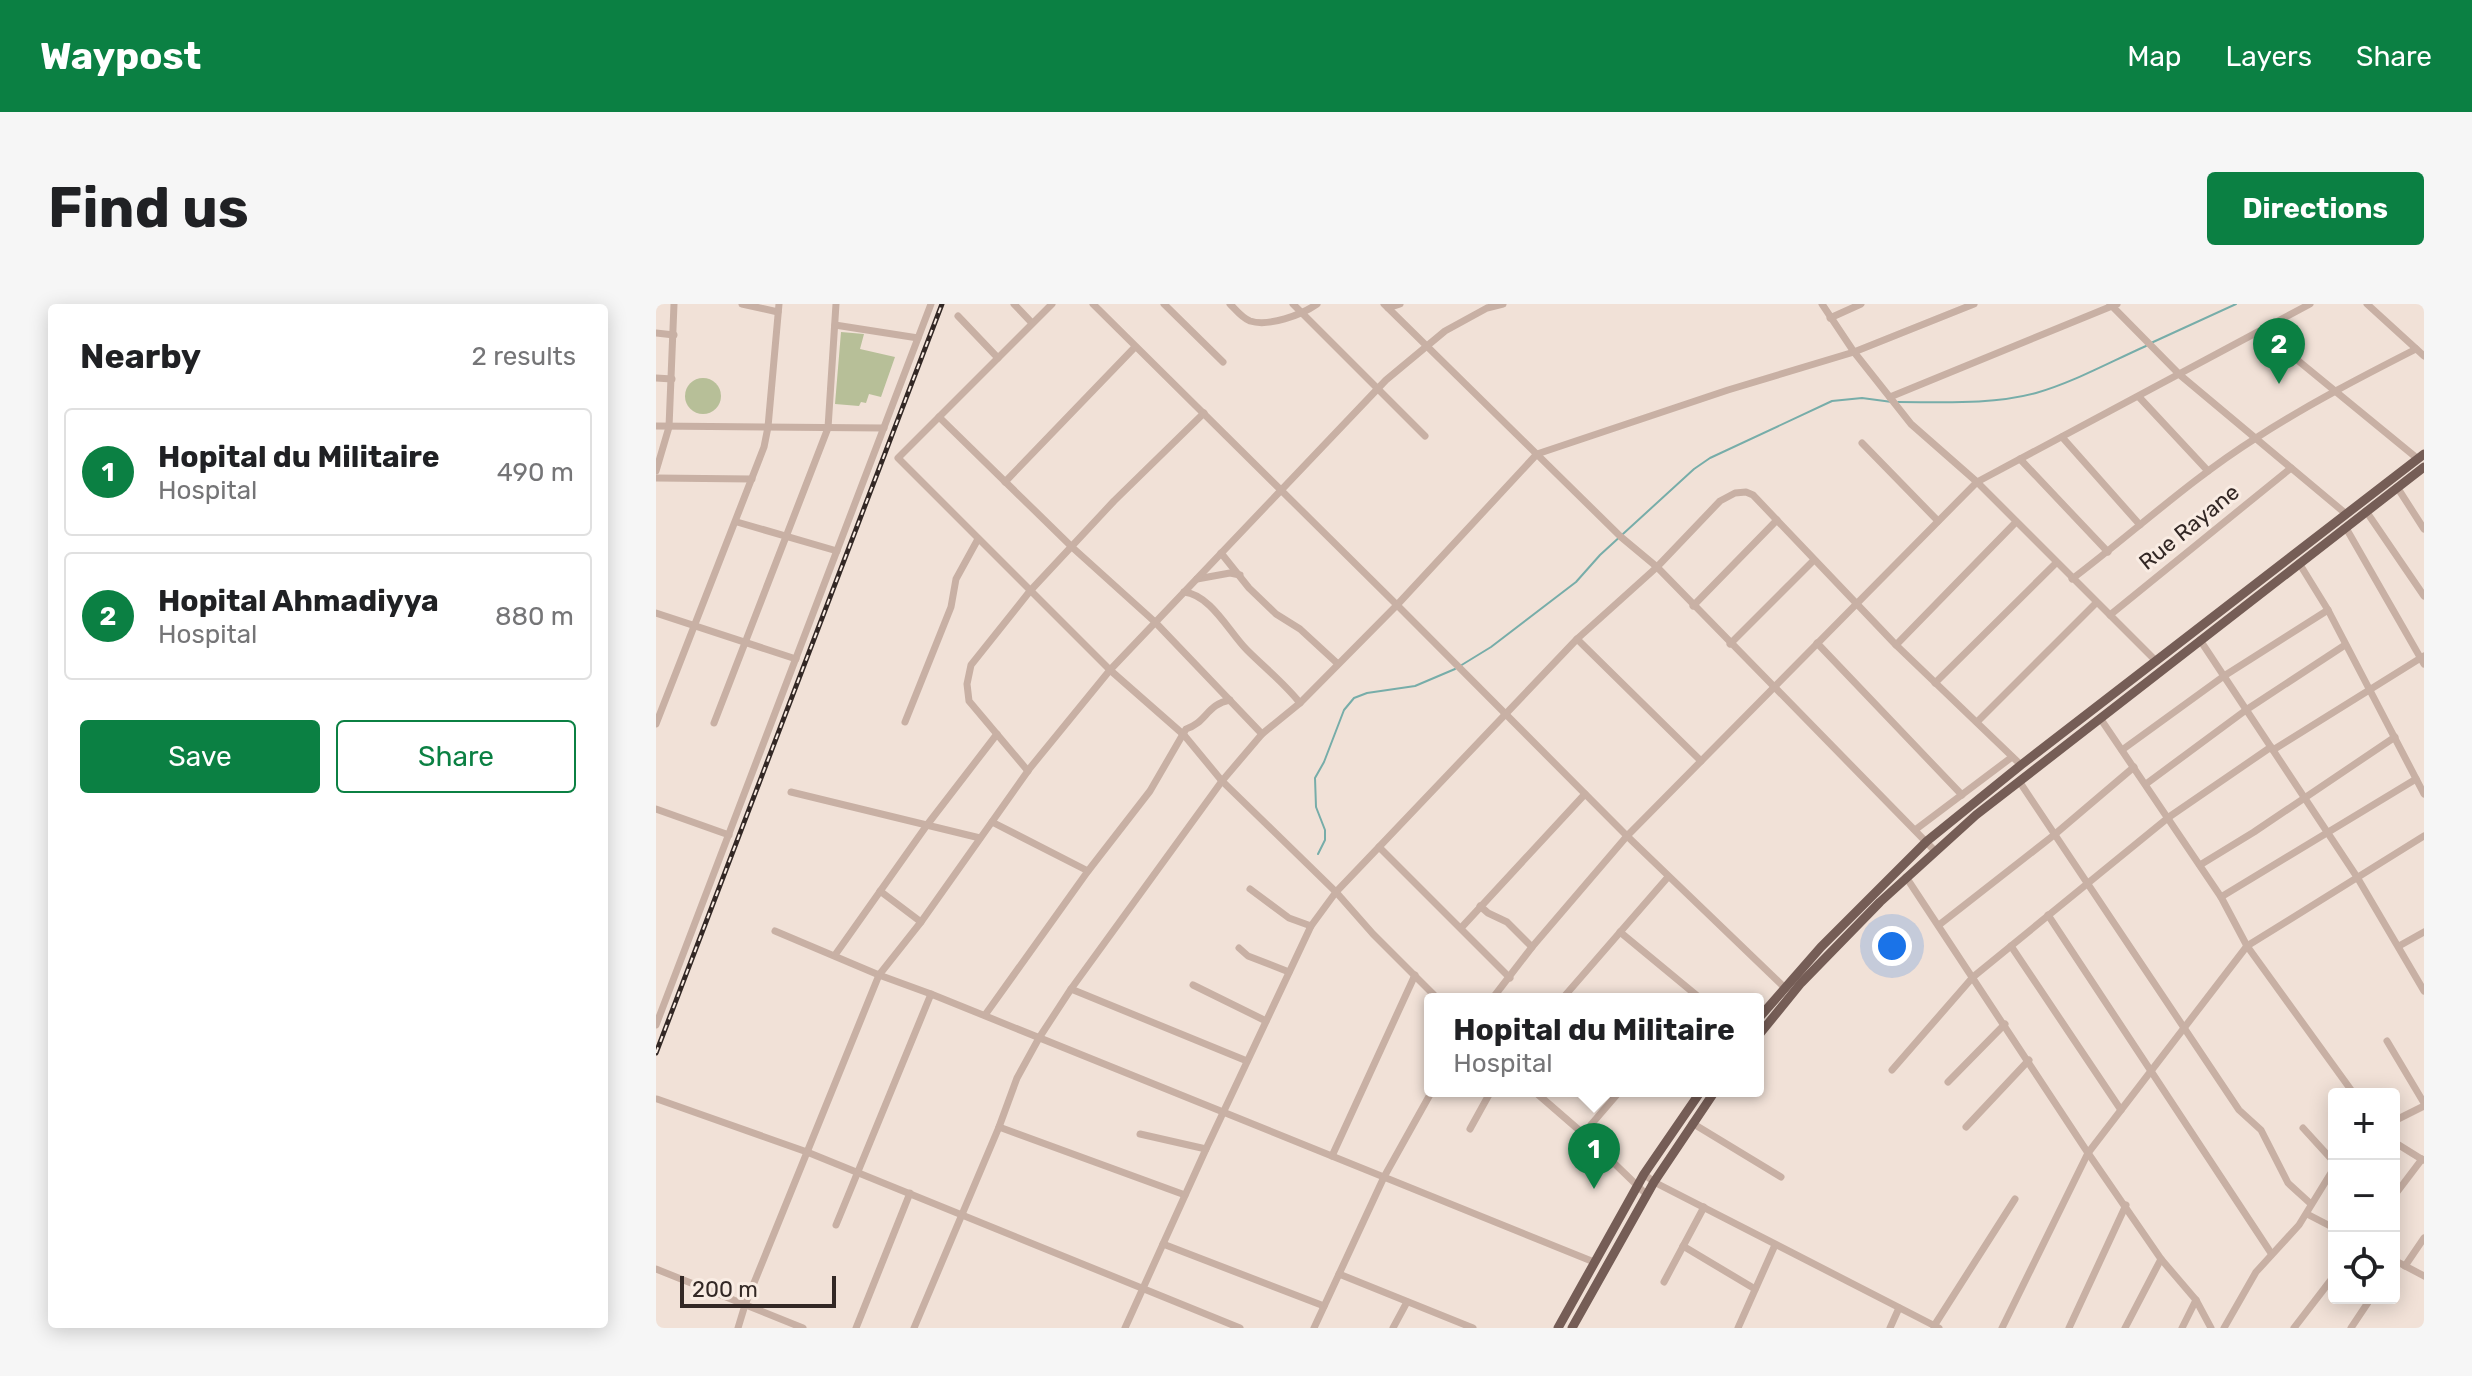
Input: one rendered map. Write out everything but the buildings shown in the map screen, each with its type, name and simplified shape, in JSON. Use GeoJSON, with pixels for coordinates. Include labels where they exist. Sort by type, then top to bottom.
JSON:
{"type":"FeatureCollection","features":[{"type":"Feature","properties":{"kind":"main road"},"geometry":{"type":"LineString","coordinates":[[1764,1029],[1801,983],[1935,851],[2019,781],[2346,528],[2397,487],[2422,460]]}},
{"type":"Feature","properties":{"kind":"main road"},"geometry":{"type":"LineString","coordinates":[[1764,1012],[1854,913],[1927,841],[2345,513],[2422,460]]}},
{"type":"Feature","properties":{"kind":"main road"},"geometry":{"type":"LineString","coordinates":[[1558,1328],[1636,1187],[1697,1097]]}},
{"type":"Feature","properties":{"kind":"main road"},"geometry":{"type":"LineString","coordinates":[[1572,1328],[1654,1182],[1711,1097]]}},
{"type":"Feature","properties":{"kind":"street"},"geometry":{"type":"LineString","coordinates":[[656,471],[669,427],[674,304]]}},
{"type":"Feature","properties":{"kind":"street"},"geometry":{"type":"LineString","coordinates":[[656,724],[737,522],[768,427],[778,308],[742,304]]}},
{"type":"Feature","properties":{"kind":"street"},"geometry":{"type":"LineString","coordinates":[[714,723],[828,428],[836,304]]}},
{"type":"Feature","properties":{"kind":"street"},"geometry":{"type":"LineString","coordinates":[[656,1024],[931,304]]}},
{"type":"Feature","properties":{"kind":"street"},"geometry":{"type":"LineString","coordinates":[[1014,304],[1032,323]]}},
{"type":"Feature","properties":{"kind":"street"},"geometry":{"type":"LineString","coordinates":[[1052,304],[898,458],[1110,670],[1184,735],[1222,781],[1336,892],[1432,993]]}},
{"type":"Feature","properties":{"kind":"street"},"geometry":{"type":"LineString","coordinates":[[1093,304],[1668,877],[1784,987]]}},
{"type":"Feature","properties":{"kind":"street"},"geometry":{"type":"LineString","coordinates":[[1164,304],[1223,362]]}},
{"type":"Feature","properties":{"kind":"street"},"geometry":{"type":"LineString","coordinates":[[1230,304],[1252,322],[1301,313],[1317,304]]}},
{"type":"Feature","properties":{"kind":"street"},"geometry":{"type":"LineString","coordinates":[[1293,304],[1425,436]]}},
{"type":"Feature","properties":{"kind":"street"},"geometry":{"type":"LineString","coordinates":[[1386,306],[1400,304]]}},
{"type":"Feature","properties":{"kind":"street"},"geometry":{"type":"LineString","coordinates":[[738,1328],[879,975],[921,922],[1028,771],[1110,670],[1378,389],[1415,354],[1468,318],[1503,304]]}},
{"type":"Feature","properties":{"kind":"street"},"geometry":{"type":"LineString","coordinates":[[1822,304],[1854,352],[1911,424],[1977,482],[2156,661]]}},
{"type":"Feature","properties":{"kind":"street"},"geometry":{"type":"LineString","coordinates":[[1830,318],[1861,304]]}},
{"type":"Feature","properties":{"kind":"street"},"geometry":{"type":"LineString","coordinates":[[914,1328],[1017,1078],[1071,989],[1222,781],[1262,734],[1300,703],[1397,605],[1537,454],[1728,390],[1854,352],[1974,304]]}},
{"type":"Feature","properties":{"kind":"street"},"geometry":{"type":"LineString","coordinates":[[1497,993],[1532,947],[1627,836],[1977,482],[2310,304]]}},
{"type":"Feature","properties":{"kind":"street"},"geometry":{"type":"LineString","coordinates":[[2367,304],[2424,356]]}},
{"type":"Feature","properties":{"kind":"street"},"geometry":{"type":"LineString","coordinates":[[1890,397],[2113,305],[2180,375],[2345,513]]}},
{"type":"Feature","properties":{"kind":"street"},"geometry":{"type":"LineString","coordinates":[[1386,306],[1621,537],[1657,567],[1772,688],[1935,851]]}},
{"type":"Feature","properties":{"kind":"street"},"geometry":{"type":"LineString","coordinates":[[958,316],[998,358]]}},
{"type":"Feature","properties":{"kind":"street"},"geometry":{"type":"LineString","coordinates":[[835,325],[918,338]]}},
{"type":"Feature","properties":{"kind":"street"},"geometry":{"type":"LineString","coordinates":[[2262,331],[2422,460]]}},
{"type":"Feature","properties":{"kind":"street"},"geometry":{"type":"LineString","coordinates":[[656,333],[674,335]]}},
{"type":"Feature","properties":{"kind":"street"},"geometry":{"type":"LineString","coordinates":[[1005,482],[1135,347]]}},
{"type":"Feature","properties":{"kind":"street"},"geometry":{"type":"LineString","coordinates":[[2072,579],[2208,471],[2255,438],[2334,390],[2416,349]]}},
{"type":"Feature","properties":{"kind":"street"},"geometry":{"type":"LineString","coordinates":[[656,378],[672,379]]}},
{"type":"Feature","properties":{"kind":"street"},"geometry":{"type":"LineString","coordinates":[[2139,397],[2208,471]]}},
{"type":"Feature","properties":{"kind":"street"},"geometry":{"type":"LineString","coordinates":[[1028,771],[969,701],[967,684],[971,665],[1030,591],[1114,501],[1204,413]]}},
{"type":"Feature","properties":{"kind":"street"},"geometry":{"type":"LineString","coordinates":[[939,417],[1073,548],[1155,622],[1262,734]]}},
{"type":"Feature","properties":{"kind":"street"},"geometry":{"type":"LineString","coordinates":[[656,426],[884,428]]}},
{"type":"Feature","properties":{"kind":"street"},"geometry":{"type":"LineString","coordinates":[[2062,437],[2140,525]]}},
{"type":"Feature","properties":{"kind":"street"},"geometry":{"type":"LineString","coordinates":[[1862,443],[1938,521]]}},
{"type":"Feature","properties":{"kind":"street"},"geometry":{"type":"LineString","coordinates":[[2020,459],[2108,552]]}},
{"type":"Feature","properties":{"kind":"street","name":"Rue Rayane"},"geometry":{"type":"LineString","coordinates":[[2110,615],[2291,468]]}},
{"type":"Feature","properties":{"kind":"street"},"geometry":{"type":"LineString","coordinates":[[656,478],[752,479]]}},
{"type":"Feature","properties":{"kind":"street"},"geometry":{"type":"LineString","coordinates":[[2397,487],[2424,529]]}},
{"type":"Feature","properties":{"kind":"street"},"geometry":{"type":"LineString","coordinates":[[1125,1328],[1311,926],[1336,892],[1504,713],[1577,639],[1657,567],[1720,501],[1735,493],[1750,492],[1896,645],[2021,765]]}},
{"type":"Feature","properties":{"kind":"street"},"geometry":{"type":"LineString","coordinates":[[2366,511],[2424,596]]}},
{"type":"Feature","properties":{"kind":"street"},"geometry":{"type":"LineString","coordinates":[[1693,606],[1777,520]]}},
{"type":"Feature","properties":{"kind":"street"},"geometry":{"type":"LineString","coordinates":[[737,522],[837,551]]}},
{"type":"Feature","properties":{"kind":"street"},"geometry":{"type":"LineString","coordinates":[[1896,645],[2016,522]]}},
{"type":"Feature","properties":{"kind":"street"},"geometry":{"type":"LineString","coordinates":[[1892,1070],[1973,977],[2169,817],[2272,748],[2423,659],[2346,528]]}},
{"type":"Feature","properties":{"kind":"street"},"geometry":{"type":"LineString","coordinates":[[905,722],[951,607],[956,579],[978,539]]}},
{"type":"Feature","properties":{"kind":"street"},"geometry":{"type":"LineString","coordinates":[[1221,553],[1249,588],[1276,614],[1300,629],[1338,664]]}},
{"type":"Feature","properties":{"kind":"street"},"geometry":{"type":"LineString","coordinates":[[1730,644],[1814,560]]}},
{"type":"Feature","properties":{"kind":"street"},"geometry":{"type":"LineString","coordinates":[[1935,683],[2056,563]]}},
{"type":"Feature","properties":{"kind":"street"},"geometry":{"type":"LineString","coordinates":[[2299,563],[2328,610],[2424,794]]}},
{"type":"Feature","properties":{"kind":"street"},"geometry":{"type":"LineString","coordinates":[[1196,580],[1230,573],[1242,576]]}},
{"type":"Feature","properties":{"kind":"street"},"geometry":{"type":"LineString","coordinates":[[1184,592],[1202,599],[1300,703]]}},
{"type":"Feature","properties":{"kind":"street"},"geometry":{"type":"LineString","coordinates":[[1977,722],[2096,603]]}},
{"type":"Feature","properties":{"kind":"street"},"geometry":{"type":"LineString","coordinates":[[2122,750],[2224,676],[2328,610]]}},
{"type":"Feature","properties":{"kind":"street"},"geometry":{"type":"LineString","coordinates":[[656,613],[796,659]]}},
{"type":"Feature","properties":{"kind":"street"},"geometry":{"type":"LineString","coordinates":[[1577,639],[1701,761]]}},
{"type":"Feature","properties":{"kind":"street"},"geometry":{"type":"LineString","coordinates":[[2200,640],[2357,877],[2424,991]]}},
{"type":"Feature","properties":{"kind":"street"},"geometry":{"type":"LineString","coordinates":[[1817,643],[1962,795]]}},
{"type":"Feature","properties":{"kind":"street"},"geometry":{"type":"LineString","coordinates":[[2146,784],[2246,710],[2345,645]]}},
{"type":"Feature","properties":{"kind":"street"},"geometry":{"type":"LineString","coordinates":[[985,1015],[1088,871],[1150,791],[1186,729],[1194,727],[1216,703],[1230,700]]}},
{"type":"Feature","properties":{"kind":"street"},"geometry":{"type":"LineString","coordinates":[[2100,718],[2221,897],[2247,946],[2350,1088]]}},
{"type":"Feature","properties":{"kind":"street"},"geometry":{"type":"LineString","coordinates":[[835,955],[927,825],[997,734]]}},
{"type":"Feature","properties":{"kind":"street"},"geometry":{"type":"LineString","coordinates":[[2200,865],[2395,737]]}},
{"type":"Feature","properties":{"kind":"street"},"geometry":{"type":"LineString","coordinates":[[1915,830],[2012,757]]}},
{"type":"Feature","properties":{"kind":"street"},"geometry":{"type":"LineString","coordinates":[[1939,925],[2054,835],[2134,767]]}},
{"type":"Feature","properties":{"kind":"street"},"geometry":{"type":"LineString","coordinates":[[2221,897],[2416,779]]}},
{"type":"Feature","properties":{"kind":"street"},"geometry":{"type":"LineString","coordinates":[[2019,781],[2239,1110],[2261,1130],[2288,1183],[2311,1204]]}},
{"type":"Feature","properties":{"kind":"street"},"geometry":{"type":"LineString","coordinates":[[791,792],[980,838]]}},
{"type":"Feature","properties":{"kind":"street"},"geometry":{"type":"LineString","coordinates":[[1461,928],[1585,794]]}},
{"type":"Feature","properties":{"kind":"street"},"geometry":{"type":"LineString","coordinates":[[656,809],[729,835]]}},
{"type":"Feature","properties":{"kind":"street"},"geometry":{"type":"LineString","coordinates":[[992,822],[1088,871]]}},
{"type":"Feature","properties":{"kind":"street"},"geometry":{"type":"LineString","coordinates":[[2002,1328],[2088,1153],[2247,946],[2424,836]]}},
{"type":"Feature","properties":{"kind":"street"},"geometry":{"type":"LineString","coordinates":[[1379,847],[1510,978]]}},
{"type":"Feature","properties":{"kind":"street"},"geometry":{"type":"LineString","coordinates":[[1567,993],[1668,877]]}},
{"type":"Feature","properties":{"kind":"street"},"geometry":{"type":"LineString","coordinates":[[1906,877],[2088,1153],[2161,1259],[2196,1300],[2211,1328]]}},
{"type":"Feature","properties":{"kind":"street"},"geometry":{"type":"LineString","coordinates":[[1250,889],[1289,918],[1311,926]]}},
{"type":"Feature","properties":{"kind":"street"},"geometry":{"type":"LineString","coordinates":[[880,891],[921,922]]}},
{"type":"Feature","properties":{"kind":"street"},"geometry":{"type":"LineString","coordinates":[[1480,906],[1507,922],[1532,947]]}},
{"type":"Feature","properties":{"kind":"street"},"geometry":{"type":"LineString","coordinates":[[2048,915],[2271,1253]]}},
{"type":"Feature","properties":{"kind":"street"},"geometry":{"type":"LineString","coordinates":[[775,931],[1594,1262]]}},
{"type":"Feature","properties":{"kind":"street"},"geometry":{"type":"LineString","coordinates":[[1620,932],[1693,993]]}},
{"type":"Feature","properties":{"kind":"street"},"geometry":{"type":"LineString","coordinates":[[2399,946],[2424,932]]}},
{"type":"Feature","properties":{"kind":"street"},"geometry":{"type":"LineString","coordinates":[[2011,946],[2121,1110]]}},
{"type":"Feature","properties":{"kind":"street"},"geometry":{"type":"LineString","coordinates":[[1239,948],[1248,956],[1289,972]]}},
{"type":"Feature","properties":{"kind":"street"},"geometry":{"type":"LineString","coordinates":[[1332,1156],[1415,975]]}},
{"type":"Feature","properties":{"kind":"street"},"geometry":{"type":"LineString","coordinates":[[1193,985],[1266,1021]]}},
{"type":"Feature","properties":{"kind":"street"},"geometry":{"type":"LineString","coordinates":[[1071,989],[1247,1061]]}},
{"type":"Feature","properties":{"kind":"street"},"geometry":{"type":"LineString","coordinates":[[836,1225],[931,994]]}},
{"type":"Feature","properties":{"kind":"street"},"geometry":{"type":"LineString","coordinates":[[1948,1082],[2005,1024]]}},
{"type":"Feature","properties":{"kind":"street"},"geometry":{"type":"LineString","coordinates":[[2387,1041],[2424,1105],[2400,1118]]}},
{"type":"Feature","properties":{"kind":"street"},"geometry":{"type":"LineString","coordinates":[[1966,1127],[2029,1060]]}},
{"type":"Feature","properties":{"kind":"street"},"geometry":{"type":"LineString","coordinates":[[1314,1328],[1384,1177],[1429,1097]]}},
{"type":"Feature","properties":{"kind":"street"},"geometry":{"type":"LineString","coordinates":[[1470,1129],[1488,1097]]}},
{"type":"Feature","properties":{"kind":"street"},"geometry":{"type":"LineString","coordinates":[[1541,1097],[1647,1195]]}},
{"type":"Feature","properties":{"kind":"street"},"geometry":{"type":"LineString","coordinates":[[1583,1134],[1615,1097]]}},
{"type":"Feature","properties":{"kind":"street"},"geometry":{"type":"LineString","coordinates":[[657,1099],[858,1172],[1240,1328]]}},
{"type":"Feature","properties":{"kind":"street"},"geometry":{"type":"LineString","coordinates":[[1692,1123],[1781,1177]]}},
{"type":"Feature","properties":{"kind":"street"},"geometry":{"type":"LineString","coordinates":[[999,1127],[1185,1195]]}},
{"type":"Feature","properties":{"kind":"street"},"geometry":{"type":"LineString","coordinates":[[2303,1128],[2330,1160]]}},
{"type":"Feature","properties":{"kind":"street"},"geometry":{"type":"LineString","coordinates":[[1140,1134],[1206,1149]]}},
{"type":"Feature","properties":{"kind":"street"},"geometry":{"type":"LineString","coordinates":[[2400,1146],[2423,1160],[2400,1189]]}},
{"type":"Feature","properties":{"kind":"street"},"geometry":{"type":"LineString","coordinates":[[1644,1174],[1654,1182],[1937,1327],[2015,1199]]}},
{"type":"Feature","properties":{"kind":"street"},"geometry":{"type":"LineString","coordinates":[[2224,1328],[2256,1272],[2271,1253],[2284,1244],[2307,1214],[2328,1175]]}},
{"type":"Feature","properties":{"kind":"street"},"geometry":{"type":"LineString","coordinates":[[856,1328],[910,1193]]}},
{"type":"Feature","properties":{"kind":"street"},"geometry":{"type":"LineString","coordinates":[[2069,1328],[2126,1205]]}},
{"type":"Feature","properties":{"kind":"street"},"geometry":{"type":"LineString","coordinates":[[1664,1282],[1704,1207]]}},
{"type":"Feature","properties":{"kind":"street"},"geometry":{"type":"LineString","coordinates":[[2307,1214],[2328,1225]]}},
{"type":"Feature","properties":{"kind":"street"},"geometry":{"type":"LineString","coordinates":[[2405,1266],[2424,1238]]}},
{"type":"Feature","properties":{"kind":"street"},"geometry":{"type":"LineString","coordinates":[[1163,1244],[1324,1306]]}},
{"type":"Feature","properties":{"kind":"street"},"geometry":{"type":"LineString","coordinates":[[1738,1328],[1775,1245]]}},
{"type":"Feature","properties":{"kind":"street"},"geometry":{"type":"LineString","coordinates":[[1683,1246],[1755,1289]]}},
{"type":"Feature","properties":{"kind":"street"},"geometry":{"type":"LineString","coordinates":[[2125,1328],[2161,1259]]}},
{"type":"Feature","properties":{"kind":"street"},"geometry":{"type":"LineString","coordinates":[[2400,1264],[2424,1276]]}},
{"type":"Feature","properties":{"kind":"street"},"geometry":{"type":"LineString","coordinates":[[656,1269],[803,1328]]}},
{"type":"Feature","properties":{"kind":"street"},"geometry":{"type":"LineString","coordinates":[[1339,1274],[1473,1328]]}},
{"type":"Feature","properties":{"kind":"street"},"geometry":{"type":"LineString","coordinates":[[2294,1328],[2328,1284]]}},
{"type":"Feature","properties":{"kind":"street"},"geometry":{"type":"LineString","coordinates":[[2182,1328],[2196,1300]]}},
{"type":"Feature","properties":{"kind":"street"},"geometry":{"type":"LineString","coordinates":[[1393,1328],[1407,1302]]}},
{"type":"Feature","properties":{"kind":"street"},"geometry":{"type":"LineString","coordinates":[[2351,1328],[2367,1304]]}},
{"type":"Feature","properties":{"kind":"street"},"geometry":{"type":"LineString","coordinates":[[1890,1328],[1899,1308]]}},
{"type":"Feature","properties":{"kind":"green space"},"geometry":{"type":"Polygon","coordinates":[[[841,332],[864,334],[860,349],[895,357],[881,397],[869,394],[866,403],[861,402],[859,406],[835,404],[841,332]]]}},
{"type":"Feature","properties":{"kind":"green space"},"geometry":{"type":"Polygon","coordinates":[[[703,378],[716,383],[721,396],[716,409],[703,414],[690,409],[685,396],[690,383],[703,378]]]}},
{"type":"Feature","properties":{"kind":"waterway"},"geometry":{"type":"LineString","coordinates":[[2151,343],[2236,304]]}},
{"type":"Feature","properties":{"kind":"waterway"},"geometry":{"type":"LineString","coordinates":[[1898,402],[1967,402],[2019,397],[2064,383],[2146,346]]}},
{"type":"Feature","properties":{"kind":"waterway"},"geometry":{"type":"LineString","coordinates":[[1460,666],[1491,647],[1576,582],[1600,555],[1710,458],[1832,401],[1862,398],[1892,402]]}},
{"type":"Feature","properties":{"kind":"waterway"},"geometry":{"type":"LineString","coordinates":[[1318,854],[1325,840],[1325,830],[1316,807],[1315,778],[1344,710],[1354,698],[1367,693],[1415,686],[1455,669]]}},
{"type":"Feature","properties":{"kind":"railway"},"geometry":{"type":"LineString","coordinates":[[656,1053],[942,304]]}},
{"type":"Feature","properties":{"kind":"place","name":"Hopital Ahmadiyya"},"geometry":{"type":"Point","coordinates":[2279,384]}},
{"type":"Feature","properties":{"kind":"place","name":"Hopital du Militaire"},"geometry":{"type":"Point","coordinates":[1594,1189]}}]}
